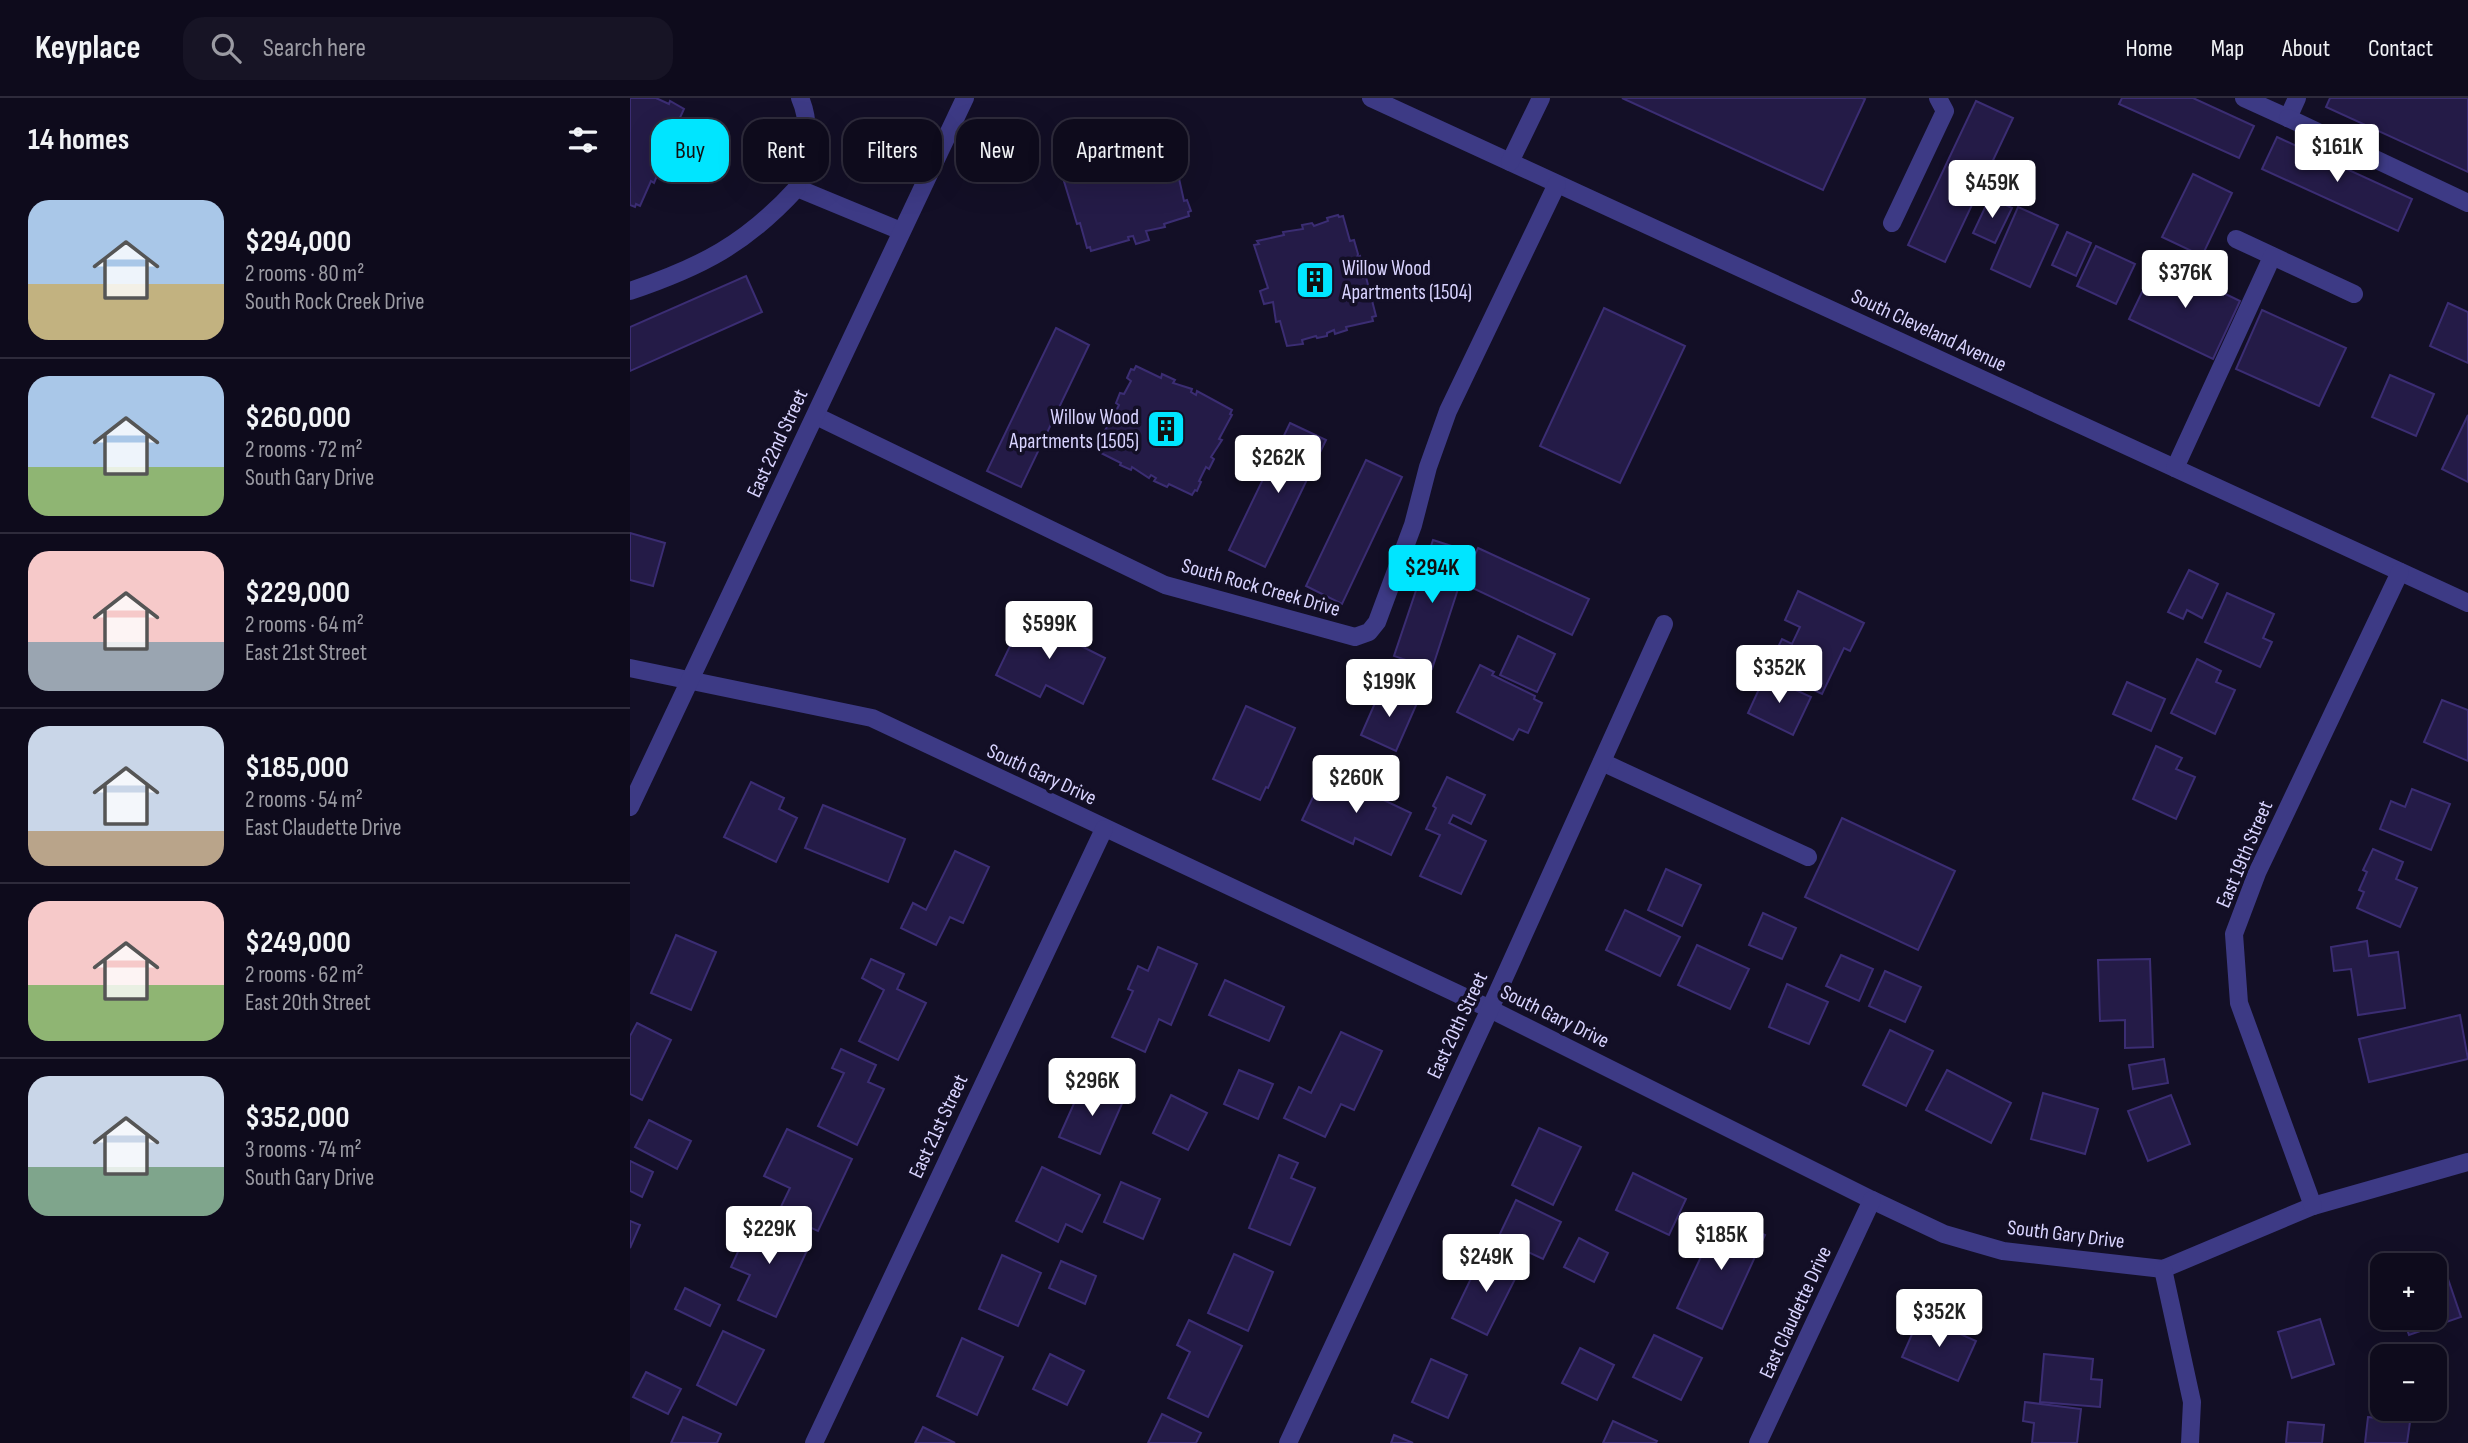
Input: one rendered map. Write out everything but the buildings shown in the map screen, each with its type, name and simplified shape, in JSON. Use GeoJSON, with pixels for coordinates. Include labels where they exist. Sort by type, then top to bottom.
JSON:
{"type":"FeatureCollection","features":[{"type":"Feature","properties":{"kind":"street"},"geometry":{"type":"LineString","coordinates":[[630,291],[674,276],[730,248],[773,214],[797,188],[805,159],[807,133],[807,113],[800,98]]}},
{"type":"Feature","properties":{"kind":"street","name":"East 22nd Street"},"geometry":{"type":"LineString","coordinates":[[630,807],[964,98]]}},
{"type":"Feature","properties":{"kind":"street","name":"South Cleveland Avenue"},"geometry":{"type":"LineString","coordinates":[[1371,98],[2468,603]]}},
{"type":"Feature","properties":{"kind":"street"},"geometry":{"type":"LineString","coordinates":[[1510,162],[1541,98]]}},
{"type":"Feature","properties":{"kind":"street"},"geometry":{"type":"LineString","coordinates":[[1892,223],[1945,111],[1938,98]]}},
{"type":"Feature","properties":{"kind":"street"},"geometry":{"type":"LineString","coordinates":[[2244,98],[2468,203]]}},
{"type":"Feature","properties":{"kind":"street"},"geometry":{"type":"LineString","coordinates":[[2288,118],[2297,98]]}},
{"type":"Feature","properties":{"kind":"street","name":"South Rock Creek Drive"},"geometry":{"type":"LineString","coordinates":[[816,416],[1165,584],[1355,637],[1369,632],[1377,622],[1413,525],[1428,467],[1448,411],[1557,184]]}},
{"type":"Feature","properties":{"kind":"street"},"geometry":{"type":"LineString","coordinates":[[797,188],[901,231]]}},
{"type":"Feature","properties":{"kind":"street"},"geometry":{"type":"LineString","coordinates":[[2236,239],[2354,294]]}},
{"type":"Feature","properties":{"kind":"street"},"geometry":{"type":"LineString","coordinates":[[2175,468],[2272,257]]}},
{"type":"Feature","properties":{"kind":"street","name":"East 19th Street"},"geometry":{"type":"LineString","coordinates":[[2313,1206],[2239,1003],[2234,934],[2257,873],[2400,572]]}},
{"type":"Feature","properties":{"kind":"street","name":"East 20th Street"},"geometry":{"type":"LineString","coordinates":[[1287,1443],[1490,1009],[1664,624]]}},
{"type":"Feature","properties":{"kind":"street","name":"South Gary Drive"},"geometry":{"type":"LineString","coordinates":[[630,668],[872,718],[1490,1009],[1944,1234],[2003,1251],[2163,1269],[2313,1206],[2468,1162]]}},
{"type":"Feature","properties":{"kind":"street"},"geometry":{"type":"LineString","coordinates":[[1602,762],[1808,857]]}},
{"type":"Feature","properties":{"kind":"street","name":"East 21st Street"},"geometry":{"type":"LineString","coordinates":[[814,1443],[1104,829]]}},
{"type":"Feature","properties":{"kind":"street","name":"East Claudette Drive"},"geometry":{"type":"LineString","coordinates":[[1758,1443],[1872,1200]]}},
{"type":"Feature","properties":{"kind":"street"},"geometry":{"type":"LineString","coordinates":[[2163,1269],[2192,1402],[2190,1443]]}},
{"type":"Feature","properties":{"kind":"place","name":"Willow Wood Apartments (1504)"},"geometry":{"type":"Point","coordinates":[1315,280]}},
{"type":"Feature","properties":{"kind":"place","name":"Willow Wood Apartments (1505)"},"geometry":{"type":"Point","coordinates":[1166,429]}}]}
